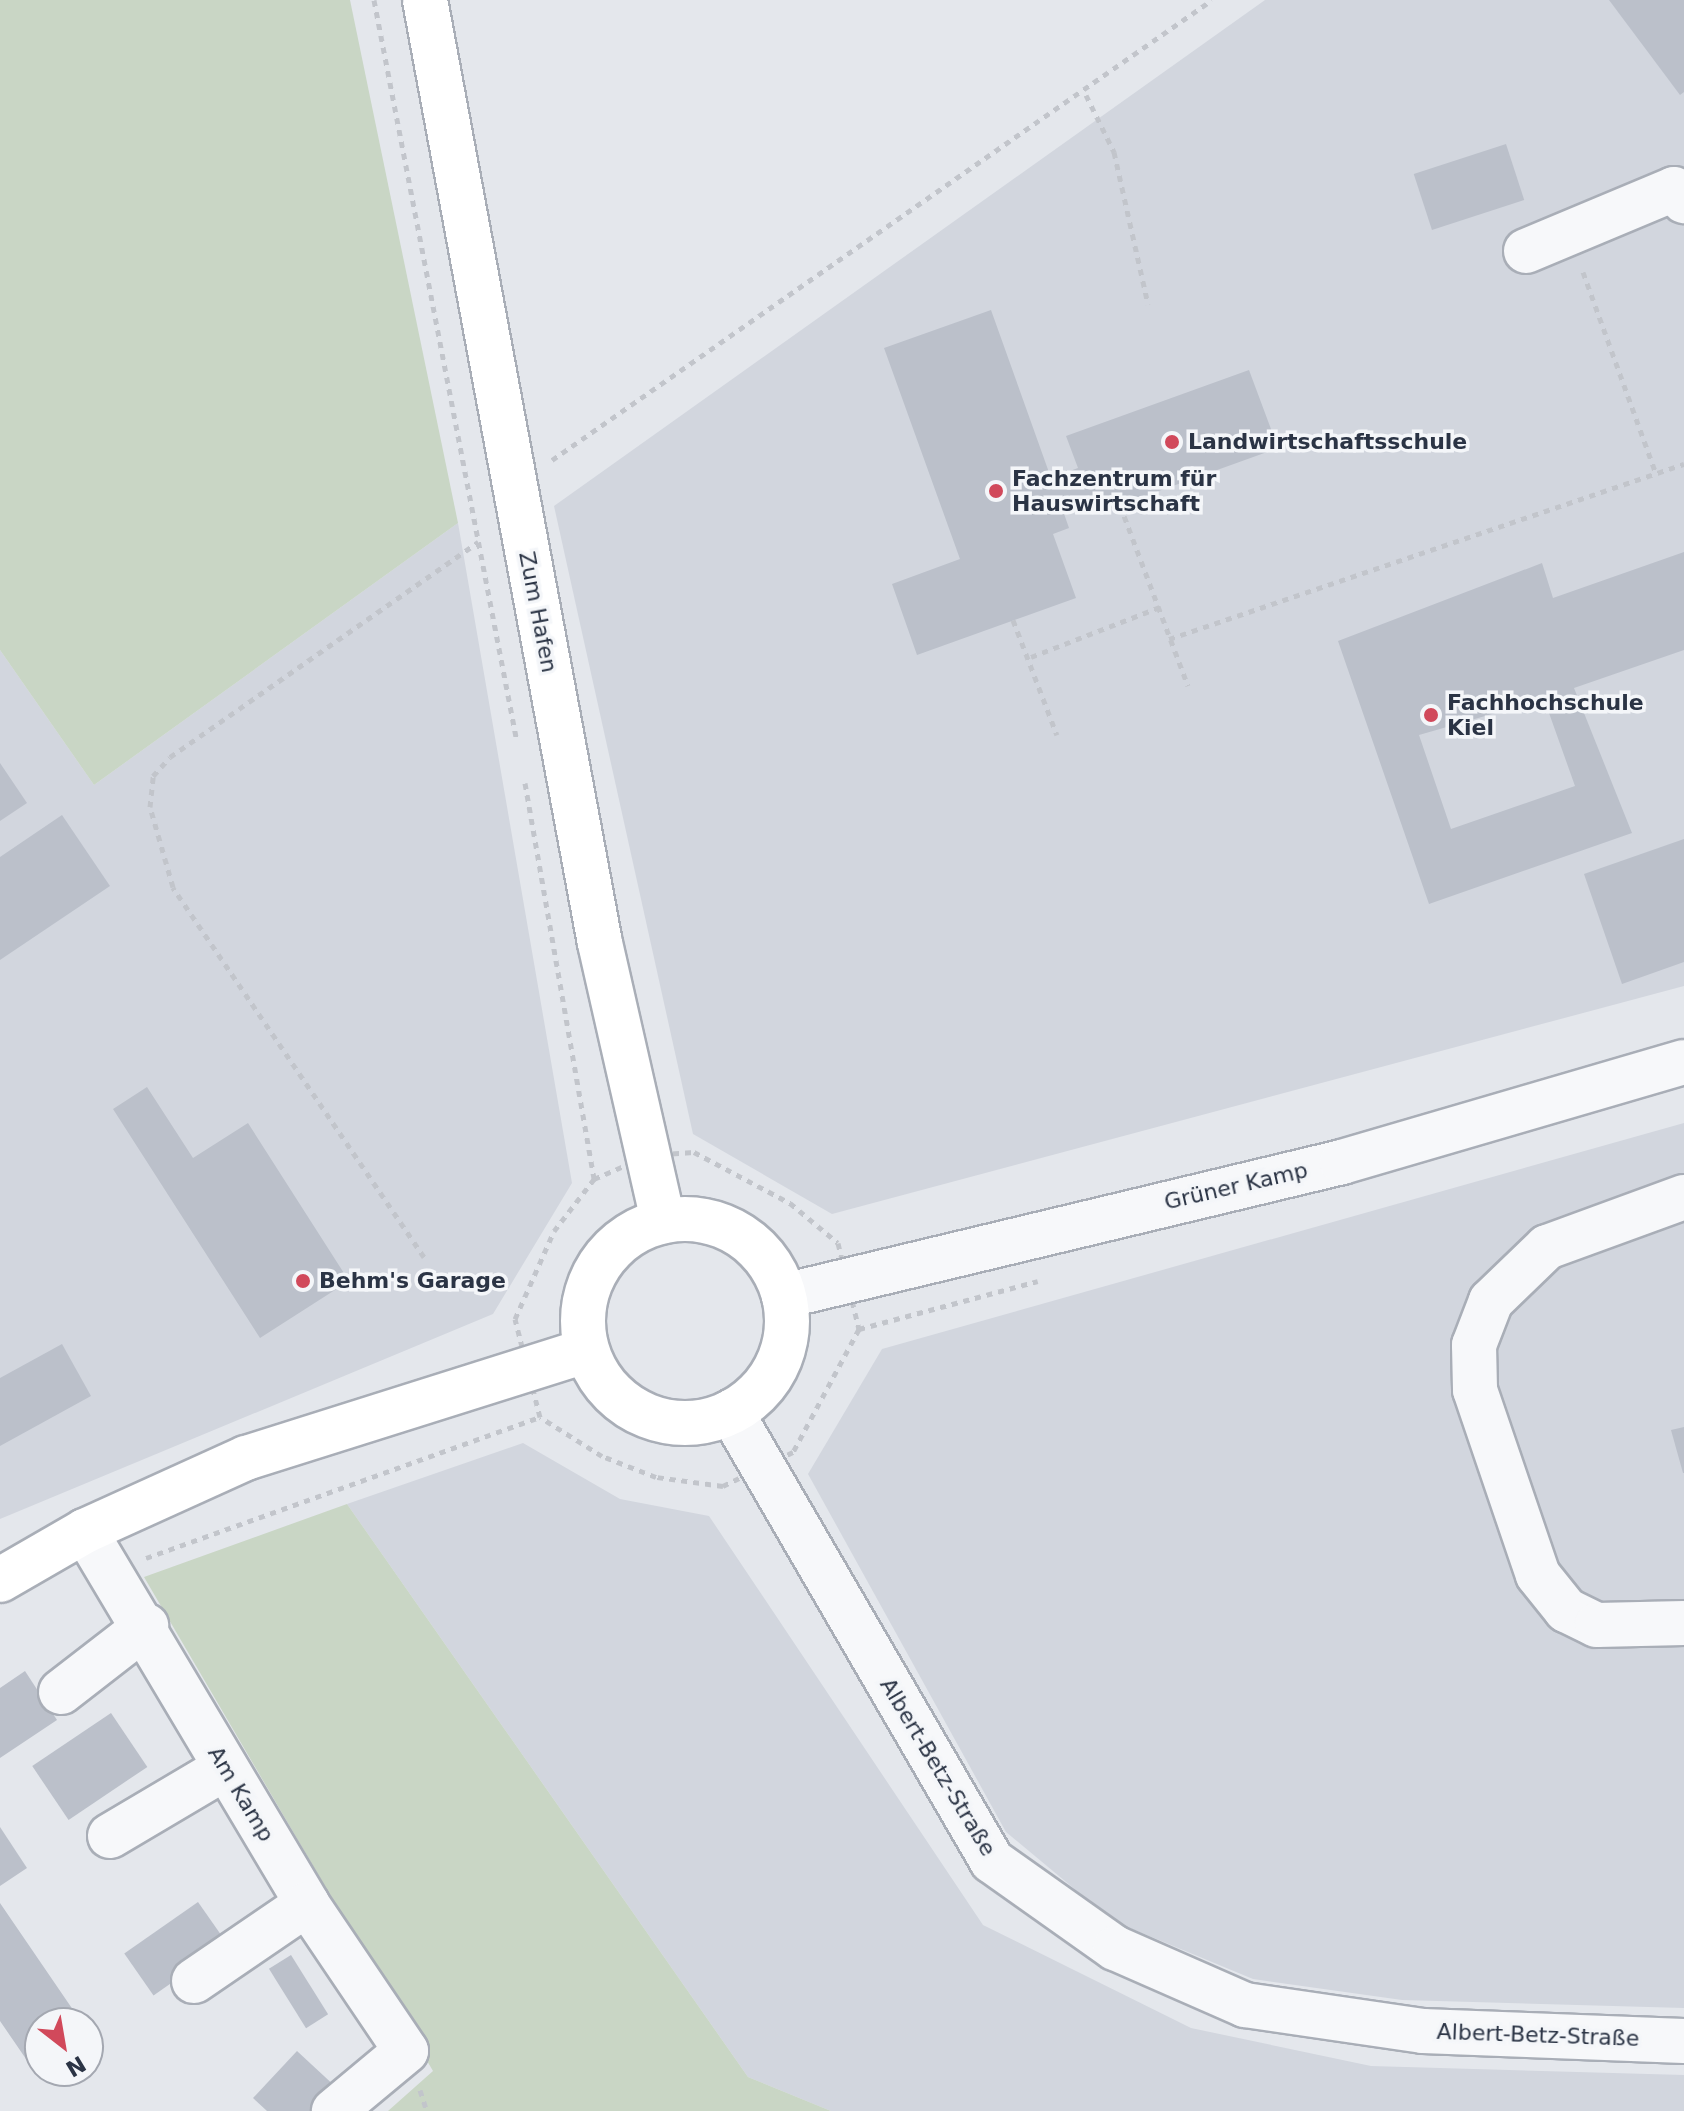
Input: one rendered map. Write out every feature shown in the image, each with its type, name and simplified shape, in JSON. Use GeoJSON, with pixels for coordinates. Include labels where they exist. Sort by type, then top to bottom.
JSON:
{"type":"FeatureCollection","features":[{"type":"Feature","properties":{"kind":"main road","name":"Zum Hafen"},"geometry":{"type":"LineString","coordinates":[[425,0],[600,943],[663,1221]]}},
{"type":"Feature","properties":{"kind":"main road"},"geometry":{"type":"LineString","coordinates":[[663,1221],[723,1226],[756,1247],[784,1296],[786,1336],[774,1370],[731,1412],[691,1423],[658,1420],[610,1390],[586,1351],[582,1315],[590,1283],[632,1233],[663,1221]]}},
{"type":"Feature","properties":{"kind":"main road"},"geometry":{"type":"LineString","coordinates":[[0,1580],[85,1531],[246,1458],[586,1351]]}},
{"type":"Feature","properties":{"kind":"street"},"geometry":{"type":"LineString","coordinates":[[1526,251],[1674,189],[1684,201]]}},
{"type":"Feature","properties":{"kind":"street","name":"Grüner Kamp"},"geometry":{"type":"LineString","coordinates":[[784,1296],[847,1278],[1342,1162],[1684,1062]]}},
{"type":"Feature","properties":{"kind":"street"},"geometry":{"type":"LineString","coordinates":[[1684,1197],[1547,1247],[1491,1301],[1474,1345],[1475,1390],[1538,1575],[1566,1610],[1597,1625],[1684,1623]]}},
{"type":"Feature","properties":{"kind":"street","name":"Albert-Betz-Straße"},"geometry":{"type":"LineString","coordinates":[[731,1412],[992,1861],[1115,1948],[1245,2005],[1423,2031],[1684,2041]]}},
{"type":"Feature","properties":{"kind":"street","name":"Am Kamp"},"geometry":{"type":"LineString","coordinates":[[85,1531],[146,1626],[225,1768],[307,1904],[406,2051],[334,2111]]}},
{"type":"Feature","properties":{"kind":"street"},"geometry":{"type":"LineString","coordinates":[[61,1692],[146,1626]]}},
{"type":"Feature","properties":{"kind":"street"},"geometry":{"type":"LineString","coordinates":[[110,1836],[225,1768]]}},
{"type":"Feature","properties":{"kind":"street"},"geometry":{"type":"LineString","coordinates":[[194,1981],[307,1904]]}},
{"type":"Feature","properties":{"kind":"path"},"geometry":{"type":"LineString","coordinates":[[374,0],[517,741]]}},
{"type":"Feature","properties":{"kind":"path"},"geometry":{"type":"LineString","coordinates":[[424,1257],[173,887],[150,807],[153,776],[170,757],[477,542],[518,500],[1086,95],[1212,0]]}},
{"type":"Feature","properties":{"kind":"path"},"geometry":{"type":"LineString","coordinates":[[1086,95],[1114,152],[1148,304]]}},
{"type":"Feature","properties":{"kind":"path"},"geometry":{"type":"LineString","coordinates":[[1569,233],[1656,474]]}},
{"type":"Feature","properties":{"kind":"path"},"geometry":{"type":"LineString","coordinates":[[1169,639],[1684,464]]}},
{"type":"Feature","properties":{"kind":"path"},"geometry":{"type":"LineString","coordinates":[[1120,505],[1188,686]]}},
{"type":"Feature","properties":{"kind":"path"},"geometry":{"type":"LineString","coordinates":[[1031,657],[1160,607]]}},
{"type":"Feature","properties":{"kind":"path"},"geometry":{"type":"LineString","coordinates":[[1013,620],[1031,657],[1057,735]]}},
{"type":"Feature","properties":{"kind":"path"},"geometry":{"type":"LineString","coordinates":[[523,772],[594,1179]]}},
{"type":"Feature","properties":{"kind":"path"},"geometry":{"type":"LineString","coordinates":[[694,1152],[790,1203],[838,1243],[859,1329],[793,1452],[723,1486],[656,1477],[602,1456],[540,1417],[526,1370],[515,1319],[525,1287],[554,1231],[594,1179],[649,1155],[694,1152]]}},
{"type":"Feature","properties":{"kind":"path"},"geometry":{"type":"LineString","coordinates":[[111,1571],[540,1417]]}},
{"type":"Feature","properties":{"kind":"shaded area"},"geometry":{"type":"Polygon","coordinates":[[[1265,0],[1684,0],[1684,986],[832,1214],[693,1134],[554,506],[1265,0]]]}},
{"type":"Feature","properties":{"kind":"shaded area"},"geometry":{"type":"Polygon","coordinates":[[[458,523],[572,1183],[493,1314],[0,1519],[0,650],[94,785],[458,523]]]}},
{"type":"Feature","properties":{"kind":"shaded area"},"geometry":{"type":"Polygon","coordinates":[[[1684,1123],[1684,2008],[1402,2000],[1253,1979],[1113,1921],[1006,1832],[808,1474],[882,1349],[1684,1123]]]}},
{"type":"Feature","properties":{"kind":"shaded area"},"geometry":{"type":"Polygon","coordinates":[[[523,1443],[620,1499],[709,1516],[983,1925],[1191,2028],[1371,2066],[1684,2075],[1684,2111],[831,2111],[748,2077],[347,1504],[523,1443]]]}},
{"type":"Feature","properties":{"kind":"green space"},"geometry":{"type":"Polygon","coordinates":[[[0,0],[350,0],[458,523],[94,785],[0,650],[0,0]]]}},
{"type":"Feature","properties":{"kind":"green space"},"geometry":{"type":"Polygon","coordinates":[[[347,1504],[748,2077],[831,2111],[388,2111],[433,2071],[144,1577],[347,1504]]]}},
{"type":"Feature","properties":{"kind":"building"},"geometry":{"type":"Polygon","coordinates":[[[1609,0],[1684,0],[1684,92],[1680,95],[1609,0]]]}},
{"type":"Feature","properties":{"kind":"building"},"geometry":{"type":"Polygon","coordinates":[[[1506,144],[1524,200],[1432,230],[1414,174],[1506,144]]]}},
{"type":"Feature","properties":{"kind":"building","name":"Fachzentrum für Hauswirtschaft"},"geometry":{"type":"Polygon","coordinates":[[[991,310],[1051,478],[1078,468],[1066,436],[1249,370],[1278,448],[1095,514],[1089,495],[1061,505],[1069,528],[1053,534],[1076,598],[917,655],[892,584],[960,559],[884,348],[991,310]]]}},
{"type":"Feature","properties":{"kind":"building","name":"Fachhochschule Kiel"},"geometry":{"type":"Polygon","coordinates":[[[1684,552],[1684,650],[1574,688],[1632,833],[1429,904],[1338,641],[1542,563],[1553,598],[1684,552]],[[1544,699],[1419,735],[1451,829],[1575,786],[1544,699]]]}},
{"type":"Feature","properties":{"kind":"building"},"geometry":{"type":"Polygon","coordinates":[[[0,763],[27,803],[0,821],[0,763]]]}},
{"type":"Feature","properties":{"kind":"building"},"geometry":{"type":"Polygon","coordinates":[[[62,815],[110,886],[0,960],[0,857],[62,815]]]}},
{"type":"Feature","properties":{"kind":"building"},"geometry":{"type":"Polygon","coordinates":[[[1684,839],[1684,962],[1622,984],[1584,874],[1684,839]]]}},
{"type":"Feature","properties":{"kind":"building"},"geometry":{"type":"Polygon","coordinates":[[[147,1087],[193,1158],[248,1123],[349,1281],[260,1338],[113,1109],[147,1087]]]}},
{"type":"Feature","properties":{"kind":"building"},"geometry":{"type":"Polygon","coordinates":[[[62,1344],[91,1396],[0,1446],[0,1378],[62,1344]]]}},
{"type":"Feature","properties":{"kind":"building"},"geometry":{"type":"Polygon","coordinates":[[[1684,1427],[1684,1473],[1683,1473],[1671,1430],[1684,1427]]]}},
{"type":"Feature","properties":{"kind":"building"},"geometry":{"type":"Polygon","coordinates":[[[25,1671],[57,1720],[0,1758],[0,1688],[25,1671]]]}},
{"type":"Feature","properties":{"kind":"building"},"geometry":{"type":"Polygon","coordinates":[[[111,1713],[147,1767],[69,1820],[32,1766],[111,1713]]]}},
{"type":"Feature","properties":{"kind":"building"},"geometry":{"type":"Polygon","coordinates":[[[0,1827],[27,1868],[0,1886],[0,1827]]]}},
{"type":"Feature","properties":{"kind":"building"},"geometry":{"type":"Polygon","coordinates":[[[198,1902],[227,1944],[154,1995],[124,1954],[198,1902]]]}},
{"type":"Feature","properties":{"kind":"building"},"geometry":{"type":"Polygon","coordinates":[[[0,1903],[71,2007],[24,2007],[24,2056],[0,2021],[0,1903]]]}},
{"type":"Feature","properties":{"kind":"building"},"geometry":{"type":"Polygon","coordinates":[[[291,1955],[328,2014],[306,2028],[269,1969],[291,1955]]]}},
{"type":"Feature","properties":{"kind":"building"},"geometry":{"type":"Polygon","coordinates":[[[297,2051],[338,2089],[317,2111],[267,2111],[253,2098],[297,2051]]]}},
{"type":"Feature","properties":{"kind":"place","name":"Landwirtschaftsschule"},"geometry":{"type":"Point","coordinates":[1172,442]}},
{"type":"Feature","properties":{"kind":"place","name":"Fachzentrum für Hauswirtschaft"},"geometry":{"type":"Point","coordinates":[996,491]}},
{"type":"Feature","properties":{"kind":"place","name":"Fachhochschule Kiel"},"geometry":{"type":"Point","coordinates":[1431,715]}},
{"type":"Feature","properties":{"kind":"place","name":"Behm's Garage"},"geometry":{"type":"Point","coordinates":[303,1281]}}]}
